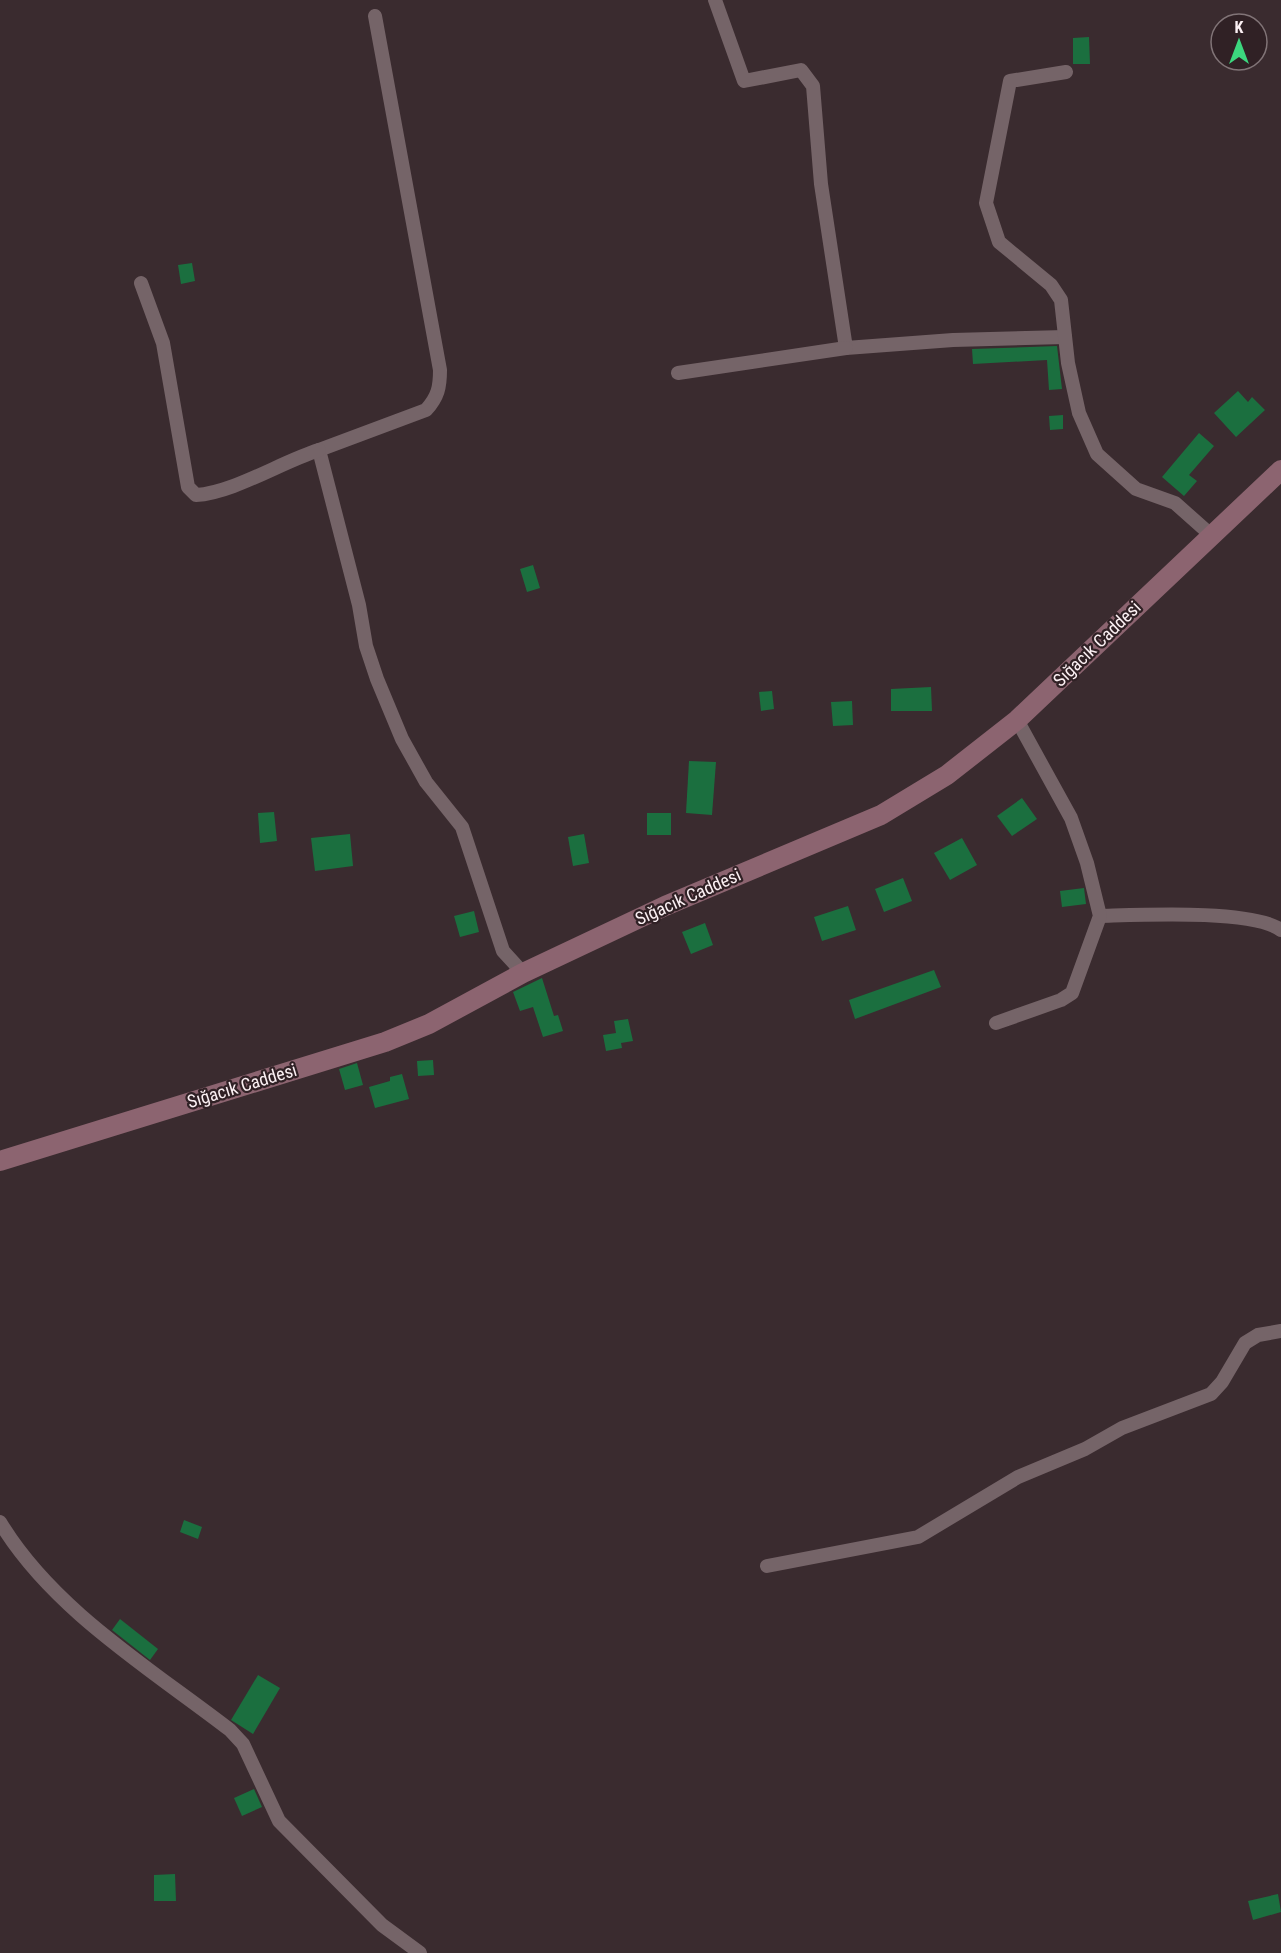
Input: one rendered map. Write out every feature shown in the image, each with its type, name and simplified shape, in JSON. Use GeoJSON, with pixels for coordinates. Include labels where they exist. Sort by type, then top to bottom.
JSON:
{"type":"FeatureCollection","features":[{"type":"Feature","properties":{"kind":"main road","name":"Sığacık Caddesi"},"geometry":{"type":"LineString","coordinates":[[0,1161],[385,1042],[429,1023],[523,973],[666,906],[881,815],[947,775],[1017,720],[1281,470]]}},
{"type":"Feature","properties":{"kind":"street"},"geometry":{"type":"LineString","coordinates":[[715,0],[744,81],[801,70],[813,86],[821,184],[846,348]]}},
{"type":"Feature","properties":{"kind":"street"},"geometry":{"type":"LineString","coordinates":[[141,283],[163,343],[188,487],[196,495],[215,494],[319,450],[426,410],[435,400],[440,386],[440,370],[375,16]]}},
{"type":"Feature","properties":{"kind":"street"},"geometry":{"type":"LineString","coordinates":[[1066,72],[1010,81],[986,203],[999,242],[1051,285],[1061,300],[1065,337],[1079,413],[1097,454],[1136,489],[1175,503],[1211,535]]}},
{"type":"Feature","properties":{"kind":"street"},"geometry":{"type":"LineString","coordinates":[[678,374],[846,348],[953,340],[1065,337]]}},
{"type":"Feature","properties":{"kind":"street"},"geometry":{"type":"LineString","coordinates":[[319,450],[359,605],[366,646],[377,679],[402,740],[426,782],[462,827],[503,951],[523,973]]}},
{"type":"Feature","properties":{"kind":"street"},"geometry":{"type":"LineString","coordinates":[[996,1023],[1061,1000],[1072,993],[1100,916],[1087,863],[1071,818],[1017,720]]}},
{"type":"Feature","properties":{"kind":"street"},"geometry":{"type":"LineString","coordinates":[[1100,916],[1235,918],[1273,924],[1281,930]]}},
{"type":"Feature","properties":{"kind":"street"},"geometry":{"type":"LineString","coordinates":[[767,1566],[918,1537],[1018,1477],[1085,1449],[1122,1428],[1205,1397],[1222,1382],[1245,1343],[1258,1335],[1281,1331]]}},
{"type":"Feature","properties":{"kind":"street"},"geometry":{"type":"LineString","coordinates":[[0,1522],[50,1587],[79,1614],[230,1730],[243,1744],[279,1821],[382,1925],[420,1953]]}},
{"type":"Feature","properties":{"kind":"building"},"geometry":{"type":"Polygon","coordinates":[[[1089,37],[1090,64],[1073,64],[1073,38],[1089,37]]]}},
{"type":"Feature","properties":{"kind":"building"},"geometry":{"type":"Polygon","coordinates":[[[192,263],[195,281],[181,284],[178,265],[192,263]]]}},
{"type":"Feature","properties":{"kind":"building"},"geometry":{"type":"Polygon","coordinates":[[[1057,346],[1062,389],[1049,390],[1047,360],[973,364],[972,349],[1057,346]]]}},
{"type":"Feature","properties":{"kind":"building"},"geometry":{"type":"Polygon","coordinates":[[[1238,391],[1248,402],[1252,397],[1265,410],[1236,437],[1214,413],[1238,391]]]}},
{"type":"Feature","properties":{"kind":"building"},"geometry":{"type":"Polygon","coordinates":[[[1063,415],[1063,429],[1050,430],[1049,416],[1063,415]]]}},
{"type":"Feature","properties":{"kind":"building"},"geometry":{"type":"Polygon","coordinates":[[[1199,433],[1214,446],[1189,475],[1197,481],[1184,496],[1162,477],[1199,433]]]}},
{"type":"Feature","properties":{"kind":"building"},"geometry":{"type":"Polygon","coordinates":[[[533,565],[540,588],[527,592],[520,569],[533,565]]]}},
{"type":"Feature","properties":{"kind":"building"},"geometry":{"type":"Polygon","coordinates":[[[931,687],[932,711],[891,711],[891,689],[931,687]]]}},
{"type":"Feature","properties":{"kind":"building"},"geometry":{"type":"Polygon","coordinates":[[[772,691],[774,709],[761,711],[759,692],[772,691]]]}},
{"type":"Feature","properties":{"kind":"building"},"geometry":{"type":"Polygon","coordinates":[[[852,701],[853,725],[833,726],[831,702],[852,701]]]}},
{"type":"Feature","properties":{"kind":"building"},"geometry":{"type":"Polygon","coordinates":[[[689,761],[716,762],[712,815],[686,813],[689,761]]]}},
{"type":"Feature","properties":{"kind":"building"},"geometry":{"type":"Polygon","coordinates":[[[1022,798],[1037,819],[1012,836],[997,816],[1022,798]]]}},
{"type":"Feature","properties":{"kind":"building"},"geometry":{"type":"Polygon","coordinates":[[[274,812],[277,841],[260,843],[258,813],[274,812]]]}},
{"type":"Feature","properties":{"kind":"building"},"geometry":{"type":"Polygon","coordinates":[[[647,813],[671,813],[671,835],[647,835],[647,813]]]}},
{"type":"Feature","properties":{"kind":"building"},"geometry":{"type":"Polygon","coordinates":[[[350,834],[353,866],[315,871],[311,838],[350,834]]]}},
{"type":"Feature","properties":{"kind":"building"},"geometry":{"type":"Polygon","coordinates":[[[584,834],[589,863],[573,866],[568,837],[584,834]]]}},
{"type":"Feature","properties":{"kind":"building"},"geometry":{"type":"Polygon","coordinates":[[[962,838],[977,865],[950,880],[934,853],[962,838]]]}},
{"type":"Feature","properties":{"kind":"building"},"geometry":{"type":"Polygon","coordinates":[[[903,878],[912,901],[884,912],[875,889],[903,878]]]}},
{"type":"Feature","properties":{"kind":"building"},"geometry":{"type":"Polygon","coordinates":[[[1084,888],[1086,904],[1062,907],[1060,891],[1084,888]]]}},
{"type":"Feature","properties":{"kind":"building"},"geometry":{"type":"Polygon","coordinates":[[[848,906],[856,930],[822,941],[814,917],[848,906]]]}},
{"type":"Feature","properties":{"kind":"building"},"geometry":{"type":"Polygon","coordinates":[[[474,911],[479,932],[460,937],[454,916],[474,911]]]}},
{"type":"Feature","properties":{"kind":"building"},"geometry":{"type":"Polygon","coordinates":[[[705,923],[713,945],[691,954],[682,932],[705,923]]]}},
{"type":"Feature","properties":{"kind":"building"},"geometry":{"type":"Polygon","coordinates":[[[934,970],[941,987],[855,1019],[849,1000],[934,970]]]}},
{"type":"Feature","properties":{"kind":"building"},"geometry":{"type":"Polygon","coordinates":[[[542,978],[554,1016],[558,1015],[563,1031],[543,1037],[533,1007],[520,1011],[513,992],[542,978]]]}},
{"type":"Feature","properties":{"kind":"building"},"geometry":{"type":"Polygon","coordinates":[[[628,1019],[633,1041],[621,1043],[622,1048],[606,1051],[603,1035],[616,1033],[614,1021],[628,1019]]]}},
{"type":"Feature","properties":{"kind":"building"},"geometry":{"type":"Polygon","coordinates":[[[433,1060],[434,1075],[418,1076],[417,1061],[433,1060]]]}},
{"type":"Feature","properties":{"kind":"building"},"geometry":{"type":"Polygon","coordinates":[[[357,1063],[363,1085],[345,1090],[339,1069],[357,1063]]]}},
{"type":"Feature","properties":{"kind":"building"},"geometry":{"type":"Polygon","coordinates":[[[402,1074],[409,1099],[375,1108],[369,1087],[390,1081],[390,1077],[402,1074]]]}},
{"type":"Feature","properties":{"kind":"building"},"geometry":{"type":"Polygon","coordinates":[[[184,1520],[202,1527],[198,1539],[180,1532],[184,1520]]]}},
{"type":"Feature","properties":{"kind":"building"},"geometry":{"type":"Polygon","coordinates":[[[120,1619],[158,1649],[150,1660],[112,1630],[120,1619]]]}},
{"type":"Feature","properties":{"kind":"building"},"geometry":{"type":"Polygon","coordinates":[[[258,1675],[280,1688],[253,1734],[231,1720],[258,1675]]]}},
{"type":"Feature","properties":{"kind":"building"},"geometry":{"type":"Polygon","coordinates":[[[254,1789],[262,1807],[242,1816],[234,1798],[254,1789]]]}},
{"type":"Feature","properties":{"kind":"building"},"geometry":{"type":"Polygon","coordinates":[[[175,1874],[176,1901],[154,1901],[154,1875],[175,1874]]]}},
{"type":"Feature","properties":{"kind":"building"},"geometry":{"type":"Polygon","coordinates":[[[1278,1894],[1281,1912],[1253,1920],[1248,1901],[1278,1894]]]}}]}
